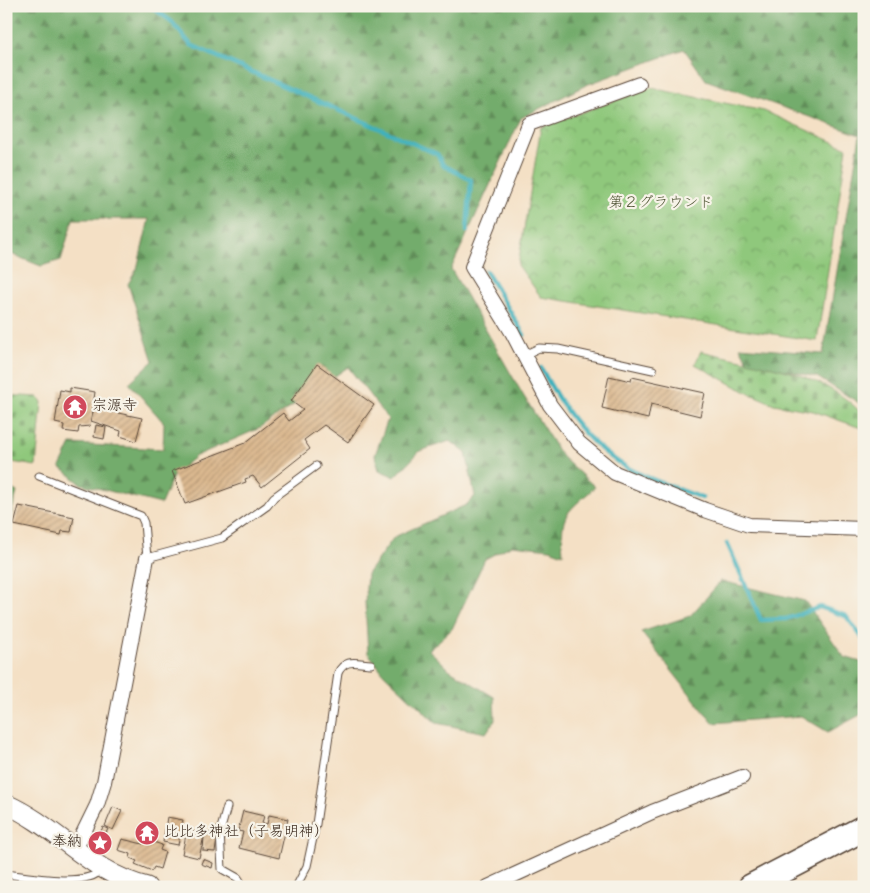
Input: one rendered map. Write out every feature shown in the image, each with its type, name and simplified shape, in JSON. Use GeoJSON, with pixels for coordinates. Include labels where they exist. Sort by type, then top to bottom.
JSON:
{"type":"FeatureCollection","features":[{"type":"Feature","properties":{"kind":"highway"},"geometry":{"type":"LineString","coordinates":[[751,887],[864,828]]}},
{"type":"Feature","properties":{"kind":"highway"},"geometry":{"type":"LineString","coordinates":[[772,887],[864,846]]}},
{"type":"Feature","properties":{"kind":"main road"},"geometry":{"type":"LineString","coordinates":[[6,804],[20,810],[102,869],[147,887]]}},
{"type":"Feature","properties":{"kind":"street"},"geometry":{"type":"LineString","coordinates":[[638,84],[529,124],[472,267],[524,355],[550,405],[580,443],[615,473],[705,510],[749,525],[864,528]]}},
{"type":"Feature","properties":{"kind":"street"},"geometry":{"type":"LineString","coordinates":[[75,850],[97,805],[104,782],[147,558]]}},
{"type":"Feature","properties":{"kind":"street"},"geometry":{"type":"LineString","coordinates":[[488,887],[652,812],[742,777]]}},
{"type":"Feature","properties":{"kind":"lane"},"geometry":{"type":"LineString","coordinates":[[524,355],[538,348],[558,349],[653,370]]}},
{"type":"Feature","properties":{"kind":"lane"},"geometry":{"type":"LineString","coordinates":[[39,476],[140,516],[144,523],[147,558],[222,538],[267,506],[274,497],[316,466]]}},
{"type":"Feature","properties":{"kind":"lane"},"geometry":{"type":"LineString","coordinates":[[296,887],[307,866],[316,824],[338,673],[342,665],[347,662],[371,664]]}},
{"type":"Feature","properties":{"kind":"lane"},"geometry":{"type":"LineString","coordinates":[[227,807],[220,832],[222,868],[238,878],[244,887]]}},
{"type":"Feature","properties":{"kind":"lane"},"geometry":{"type":"LineString","coordinates":[[6,874],[28,877],[88,879],[98,875],[102,869]]}},
{"type":"Feature","properties":{"kind":"green space"},"geometry":{"type":"Polygon","coordinates":[[[6,6],[864,6],[864,406],[817,377],[748,362],[740,347],[823,354],[860,135],[706,80],[684,49],[586,85],[521,118],[451,269],[523,395],[562,457],[595,487],[571,509],[564,521],[563,554],[550,549],[512,545],[485,559],[452,629],[429,650],[450,670],[494,697],[495,720],[486,733],[436,723],[384,674],[368,653],[365,602],[367,574],[394,537],[466,505],[475,496],[466,453],[450,441],[420,451],[395,477],[379,470],[375,455],[388,419],[348,367],[260,428],[196,456],[174,474],[161,504],[81,484],[60,467],[71,444],[163,449],[164,423],[129,383],[153,361],[128,284],[137,269],[149,219],[73,219],[61,260],[41,266],[6,252],[6,6]]]}},
{"type":"Feature","properties":{"kind":"green space","name":"第２グラウンド"},"geometry":{"type":"Polygon","coordinates":[[[651,88],[764,111],[847,148],[817,341],[541,297],[518,265],[541,127],[651,88]]]}},
{"type":"Feature","properties":{"kind":"green space"},"geometry":{"type":"Polygon","coordinates":[[[701,351],[789,372],[830,388],[864,416],[864,429],[813,411],[774,404],[746,392],[695,364],[701,351]]]}},
{"type":"Feature","properties":{"kind":"green space"},"geometry":{"type":"Polygon","coordinates":[[[6,395],[38,397],[42,402],[36,466],[6,461],[6,395]]]}},
{"type":"Feature","properties":{"kind":"green space"},"geometry":{"type":"Polygon","coordinates":[[[6,486],[17,492],[6,533],[6,486]]]}},
{"type":"Feature","properties":{"kind":"green space"},"geometry":{"type":"Polygon","coordinates":[[[721,581],[805,601],[844,657],[864,663],[864,713],[828,732],[801,716],[713,723],[641,632],[690,616],[721,581]]]}},
{"type":"Feature","properties":{"kind":"building"},"geometry":{"type":"Polygon","coordinates":[[[317,364],[374,405],[348,442],[324,425],[304,440],[310,449],[262,487],[253,476],[245,479],[246,482],[185,504],[172,471],[245,443],[283,413],[289,421],[303,410],[291,401],[317,364]]]}},
{"type":"Feature","properties":{"kind":"building"},"geometry":{"type":"Polygon","coordinates":[[[609,376],[631,381],[632,377],[705,393],[700,416],[651,404],[648,419],[602,408],[609,376]]]}},
{"type":"Feature","properties":{"kind":"building","name":"宗源寺"},"geometry":{"type":"Polygon","coordinates":[[[70,388],[95,392],[90,426],[79,427],[78,433],[63,431],[64,425],[55,423],[60,390],[70,392],[70,388]]]}},
{"type":"Feature","properties":{"kind":"building"},"geometry":{"type":"Polygon","coordinates":[[[94,408],[142,418],[136,441],[120,436],[121,431],[91,421],[94,408]]]}},
{"type":"Feature","properties":{"kind":"building"},"geometry":{"type":"Polygon","coordinates":[[[96,425],[106,427],[104,439],[94,437],[96,425]]]}},
{"type":"Feature","properties":{"kind":"building"},"geometry":{"type":"Polygon","coordinates":[[[19,506],[74,517],[71,532],[62,531],[61,535],[14,525],[19,506]]]}},
{"type":"Feature","properties":{"kind":"building"},"geometry":{"type":"Polygon","coordinates":[[[113,807],[122,811],[113,830],[105,826],[113,807]]]}},
{"type":"Feature","properties":{"kind":"building"},"geometry":{"type":"Polygon","coordinates":[[[243,811],[264,816],[262,823],[267,824],[269,815],[288,819],[279,858],[239,848],[243,832],[238,831],[243,811]]]}},
{"type":"Feature","properties":{"kind":"building"},"geometry":{"type":"Polygon","coordinates":[[[167,817],[183,820],[178,845],[163,842],[167,817]]]}},
{"type":"Feature","properties":{"kind":"building"},"geometry":{"type":"Polygon","coordinates":[[[103,827],[108,829],[103,839],[98,837],[103,827]]]}},
{"type":"Feature","properties":{"kind":"building"},"geometry":{"type":"Polygon","coordinates":[[[187,830],[205,834],[205,832],[218,834],[215,852],[203,851],[204,836],[199,858],[182,854],[187,830]]]}},
{"type":"Feature","properties":{"kind":"building"},"geometry":{"type":"Polygon","coordinates":[[[122,839],[143,844],[145,839],[162,845],[160,850],[165,852],[160,869],[154,867],[152,871],[135,864],[137,861],[130,858],[131,854],[118,850],[122,839]]]}},
{"type":"Feature","properties":{"kind":"building"},"geometry":{"type":"Polygon","coordinates":[[[203,859],[213,863],[212,868],[201,864],[203,859]]]}},
{"type":"Feature","properties":{"kind":"waterway"},"geometry":{"type":"LineString","coordinates":[[150,6],[171,21],[191,45],[437,154],[443,165],[471,180],[467,231]]}},
{"type":"Feature","properties":{"kind":"waterway"},"geometry":{"type":"LineString","coordinates":[[486,271],[524,335]]}},
{"type":"Feature","properties":{"kind":"waterway"},"geometry":{"type":"LineString","coordinates":[[541,368],[564,407],[583,432],[605,453],[637,473],[702,498]]}},
{"type":"Feature","properties":{"kind":"waterway"},"geometry":{"type":"LineString","coordinates":[[727,543],[761,620],[786,619],[820,607],[846,616],[864,640]]}},
{"type":"Feature","properties":{"kind":"place","name":"宗源寺"},"geometry":{"type":"Point","coordinates":[75,407]}},
{"type":"Feature","properties":{"kind":"place","name":"比比多神社（子易明神）"},"geometry":{"type":"Point","coordinates":[147,833]}},
{"type":"Feature","properties":{"kind":"place","name":"奉納"},"geometry":{"type":"Point","coordinates":[100,843]}}]}
